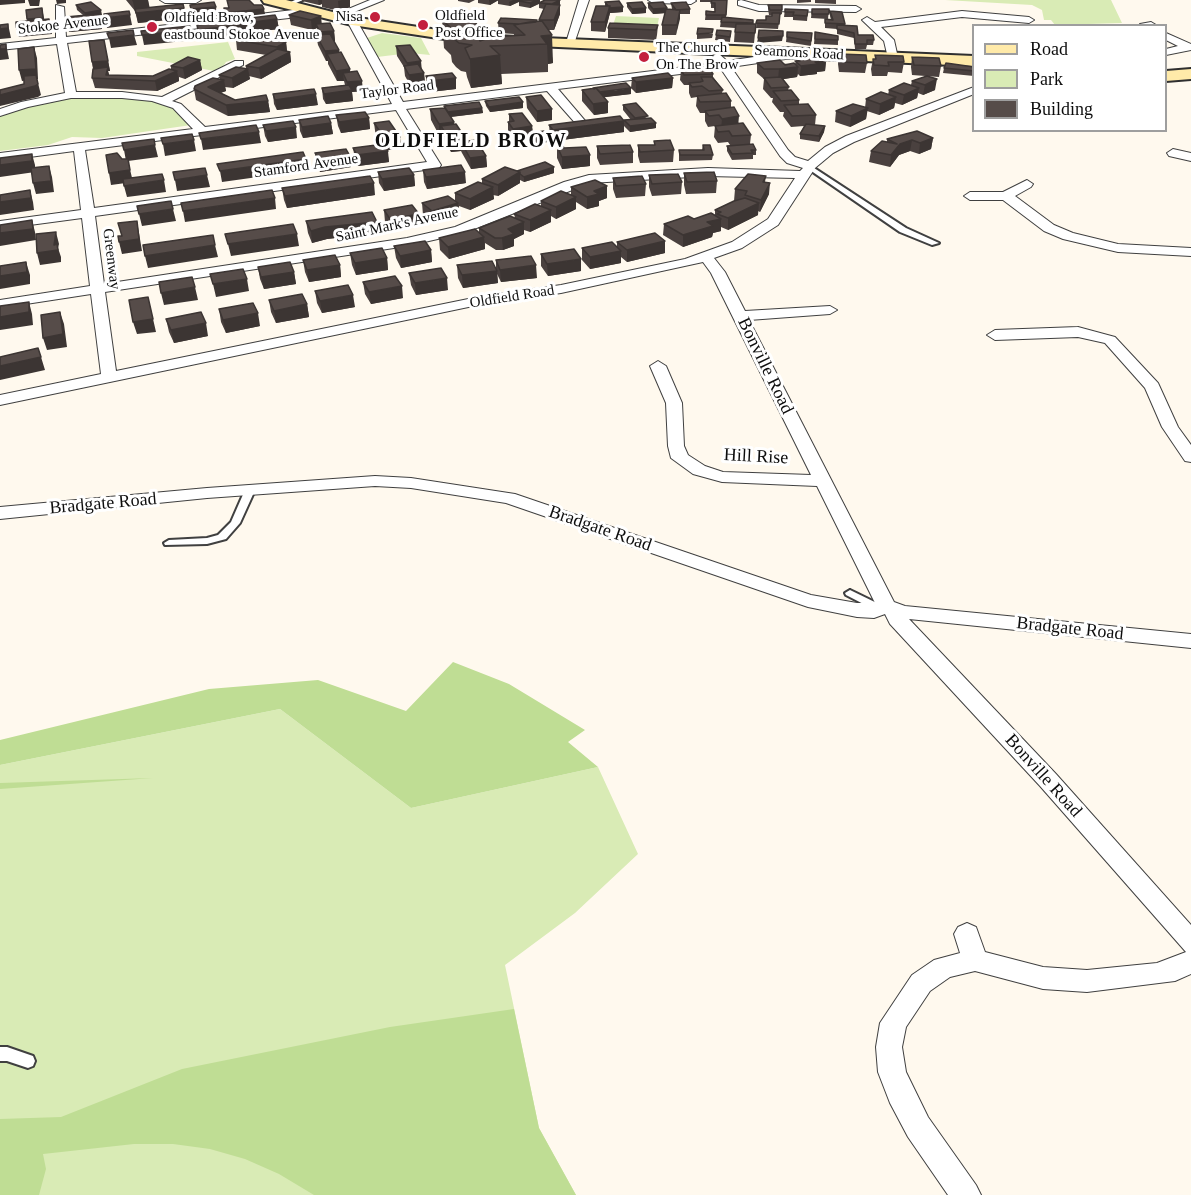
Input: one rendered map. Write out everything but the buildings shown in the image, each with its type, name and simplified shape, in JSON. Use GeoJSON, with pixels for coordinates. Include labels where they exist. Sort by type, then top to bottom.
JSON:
{"type":"FeatureCollection","features":[{"type":"Feature","properties":{"kind":"street"},"geometry":{"type":"LineString","coordinates":[[167,2],[196,0]]}},
{"type":"Feature","properties":{"kind":"street","name":"Seamons Road"},"geometry":{"type":"LineString","coordinates":[[269,0],[298,5],[352,21],[492,46],[569,44],[972,61]]}},
{"type":"Feature","properties":{"kind":"street"},"geometry":{"type":"LineString","coordinates":[[334,17],[379,0]]}},
{"type":"Feature","properties":{"kind":"street"},"geometry":{"type":"LineString","coordinates":[[569,44],[584,0]]}},
{"type":"Feature","properties":{"kind":"street"},"geometry":{"type":"LineString","coordinates":[[653,0],[691,2]]}},
{"type":"Feature","properties":{"kind":"street"},"geometry":{"type":"LineString","coordinates":[[741,3],[755,12],[855,4],[872,25],[889,40],[893,58]]}},
{"type":"Feature","properties":{"kind":"street","name":"Stokoe Avenue"},"geometry":{"type":"LineString","coordinates":[[0,47],[289,15],[298,5]]}},
{"type":"Feature","properties":{"kind":"street"},"geometry":{"type":"LineString","coordinates":[[59,7],[61,40],[71,95]]}},
{"type":"Feature","properties":{"kind":"street"},"geometry":{"type":"LineString","coordinates":[[872,25],[935,15],[978,15],[1006,22],[1029,20]]}},
{"type":"Feature","properties":{"kind":"street","name":"Stamford Avenue"},"geometry":{"type":"LineString","coordinates":[[88,213],[435,165],[352,21]]}},
{"type":"Feature","properties":{"kind":"street"},"geometry":{"type":"LineString","coordinates":[[1167,36],[1189,47]]}},
{"type":"Feature","properties":{"kind":"street"},"geometry":{"type":"LineString","coordinates":[[1167,52],[1189,47]]}},
{"type":"Feature","properties":{"kind":"street"},"geometry":{"type":"LineString","coordinates":[[715,49],[784,153],[790,160],[808,169]]}},
{"type":"Feature","properties":{"kind":"street","name":"Taylor Road"},"geometry":{"type":"LineString","coordinates":[[0,157],[795,55],[797,52]]}},
{"type":"Feature","properties":{"kind":"street"},"geometry":{"type":"LineString","coordinates":[[163,100],[239,63]]}},
{"type":"Feature","properties":{"kind":"street"},"geometry":{"type":"LineString","coordinates":[[1167,76],[1191,74]]}},
{"type":"Feature","properties":{"kind":"street"},"geometry":{"type":"LineString","coordinates":[[550,87],[581,123]]}},
{"type":"Feature","properties":{"kind":"street","name":"Oldfield Road"},"geometry":{"type":"LineString","coordinates":[[0,400],[109,375],[478,301],[642,273],[706,256],[737,245],[773,222],[808,169],[829,150],[850,139],[972,91]]}},
{"type":"Feature","properties":{"kind":"street"},"geometry":{"type":"LineString","coordinates":[[0,113],[24,104],[71,95],[122,94],[163,100],[177,106],[202,131]]}},
{"type":"Feature","properties":{"kind":"street","name":"Greenway"},"geometry":{"type":"LineString","coordinates":[[79,147],[109,375]]}},
{"type":"Feature","properties":{"kind":"street"},"geometry":{"type":"LineString","coordinates":[[1170,152],[1191,157]]}},
{"type":"Feature","properties":{"kind":"street","name":"Saint Mark's Avenue"},"geometry":{"type":"LineString","coordinates":[[0,304],[352,252],[438,235],[496,217],[557,189],[589,179],[808,169]]}},
{"type":"Feature","properties":{"kind":"street"},"geometry":{"type":"LineString","coordinates":[[970,196],[1006,196],[1027,184]]}},
{"type":"Feature","properties":{"kind":"street"},"geometry":{"type":"LineString","coordinates":[[1006,196],[1049,228],[1068,236],[1118,248],[1191,252]]}},
{"type":"Feature","properties":{"kind":"street"},"geometry":{"type":"LineString","coordinates":[[0,225],[88,213]]}},
{"type":"Feature","properties":{"kind":"street","name":"Bonville Road"},"geometry":{"type":"LineString","coordinates":[[706,256],[718,272],[887,608],[1048,780],[1191,944]]}},
{"type":"Feature","properties":{"kind":"street"},"geometry":{"type":"LineString","coordinates":[[740,316],[830,310]]}},
{"type":"Feature","properties":{"kind":"street"},"geometry":{"type":"LineString","coordinates":[[996,335],[1078,332],[1110,340],[1152,386],[1170,427],[1191,457]]}},
{"type":"Feature","properties":{"kind":"street","name":"Hill Rise"},"geometry":{"type":"LineString","coordinates":[[658,366],[674,403],[676,446],[680,458],[699,470],[722,477],[792,477],[822,481]]}},
{"type":"Feature","properties":{"kind":"street","name":"Bradgate Road"},"geometry":{"type":"LineString","coordinates":[[0,513],[250,490],[375,481],[411,483],[509,498],[808,601],[857,610],[887,608],[1189,645]]}},
{"type":"Feature","properties":{"kind":"street"},"geometry":{"type":"LineString","coordinates":[[967,934],[975,960]]}},
{"type":"Feature","properties":{"kind":"street"},"geometry":{"type":"LineString","coordinates":[[966,1195],[918,1127],[900,1094],[892,1072],[889,1047],[893,1023],[921,983],[943,968],[975,960],[1043,978],[1087,981],[1157,974],[1175,970],[1191,961]]}},
{"type":"Feature","properties":{"kind":"lane"},"geometry":{"type":"LineString","coordinates":[[808,169],[903,230],[935,243]]}},
{"type":"Feature","properties":{"kind":"lane"},"geometry":{"type":"LineString","coordinates":[[169,543],[207,541],[222,537],[236,524],[250,490]]}},
{"type":"Feature","properties":{"kind":"lane"},"geometry":{"type":"LineString","coordinates":[[850,593],[887,608]]}},
{"type":"Feature","properties":{"kind":"lane"},"geometry":{"type":"LineString","coordinates":[[0,1054],[27,1061]]}},
{"type":"Feature","properties":{"kind":"green space"},"geometry":{"type":"Polygon","coordinates":[[[945,0],[1111,0],[1122,23],[1054,24],[1051,20],[1044,20],[1042,10],[1032,5],[945,0]]]}},
{"type":"Feature","properties":{"kind":"green space"},"geometry":{"type":"Polygon","coordinates":[[[616,16],[659,18],[656,32],[611,31],[616,16]]]}},
{"type":"Feature","properties":{"kind":"green space"},"geometry":{"type":"Polygon","coordinates":[[[382,33],[421,38],[430,55],[410,53],[377,57],[367,38],[382,33]]]}},
{"type":"Feature","properties":{"kind":"green space"},"geometry":{"type":"Polygon","coordinates":[[[228,42],[235,59],[226,62],[214,71],[137,56],[137,52],[228,42]]]}},
{"type":"Feature","properties":{"kind":"green space"},"geometry":{"type":"Polygon","coordinates":[[[69,95],[140,97],[175,106],[191,125],[102,138],[72,137],[48,145],[0,151],[0,114],[69,95]]]}},
{"type":"Feature","properties":{"kind":"green space"},"geometry":{"type":"Polygon","coordinates":[[[453,662],[509,684],[585,730],[568,742],[598,767],[411,808],[280,709],[0,765],[0,740],[209,689],[318,680],[406,711],[453,662]]]}},
{"type":"Feature","properties":{"kind":"green space"},"geometry":{"type":"Polygon","coordinates":[[[280,709],[411,808],[598,767],[638,854],[575,913],[505,965],[539,1128],[576,1195],[0,1195],[0,765],[280,709]]]}},
{"type":"Feature","properties":{"kind":"green space"},"geometry":{"type":"Polygon","coordinates":[[[153,778],[0,789],[0,783],[153,778]]]}},
{"type":"Feature","properties":{"kind":"green space"},"geometry":{"type":"Polygon","coordinates":[[[514,1009],[539,1128],[576,1195],[314,1195],[279,1174],[245,1159],[210,1149],[173,1144],[134,1144],[43,1154],[46,1169],[39,1195],[0,1195],[0,1119],[61,1117],[182,1069],[390,1027],[514,1009]]]}},
{"type":"Feature","properties":{"kind":"place","name":"Nisa"},"geometry":{"type":"Point","coordinates":[375,17]}},
{"type":"Feature","properties":{"kind":"place","name":"Oldfield Post Office"},"geometry":{"type":"Point","coordinates":[423,25]}},
{"type":"Feature","properties":{"kind":"place","name":"Oldfield Brow, eastbound Stokoe Avenue"},"geometry":{"type":"Point","coordinates":[152,27]}},
{"type":"Feature","properties":{"kind":"place","name":"The Church On The Brow"},"geometry":{"type":"Point","coordinates":[644,57]}},
{"type":"Feature","properties":{"kind":"district","name":"OLDFIELD BROW"},"geometry":{"type":"Point","coordinates":[471,142]}}]}
